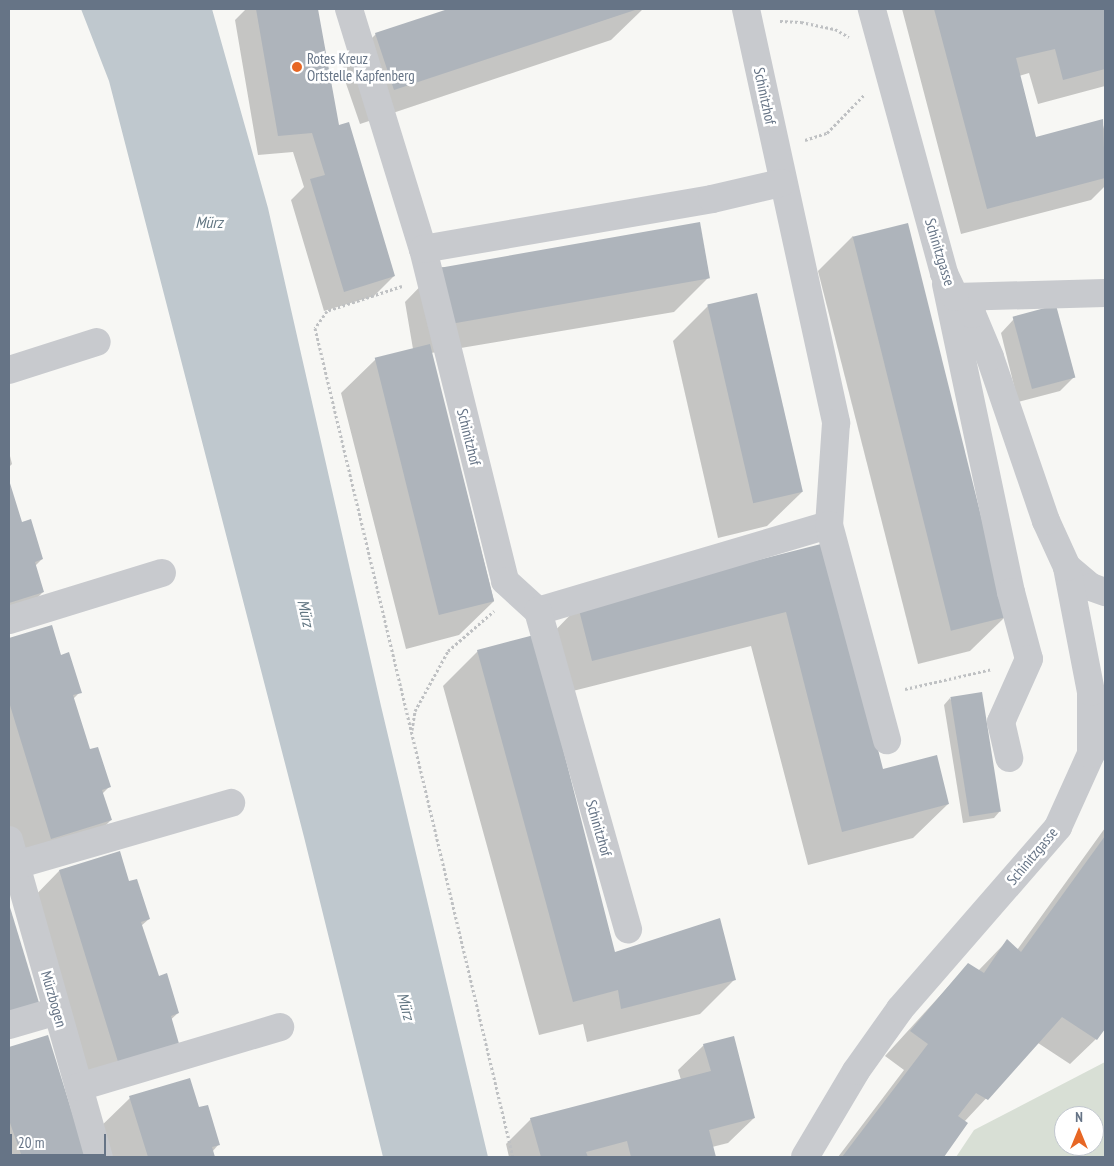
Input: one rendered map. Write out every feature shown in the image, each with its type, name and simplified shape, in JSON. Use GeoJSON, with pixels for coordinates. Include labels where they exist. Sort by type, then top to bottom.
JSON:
{"type":"FeatureCollection","features":[{"type":"Feature","properties":{"kind":"street","name":"Schinitzhof"},"geometry":{"type":"LineString","coordinates":[[350,9],[423,249],[505,581]]}},
{"type":"Feature","properties":{"kind":"street","name":"Schinitzhof"},"geometry":{"type":"LineString","coordinates":[[746,9],[782,183],[836,423],[829,525],[887,740]]}},
{"type":"Feature","properties":{"kind":"street","name":"Schinitzgasse"},"geometry":{"type":"LineString","coordinates":[[805,1157],[856,1071],[900,1009],[1058,827],[1091,754],[1092,692],[1068,567],[1046,521],[990,358],[972,314],[955,297],[944,273],[872,9]]}},
{"type":"Feature","properties":{"kind":"street"},"geometry":{"type":"LineString","coordinates":[[423,249],[712,199],[782,183]]}},
{"type":"Feature","properties":{"kind":"street"},"geometry":{"type":"LineString","coordinates":[[944,273],[951,318],[1029,659],[1001,722],[1009,758]]}},
{"type":"Feature","properties":{"kind":"street"},"geometry":{"type":"LineString","coordinates":[[955,297],[1105,293]]}},
{"type":"Feature","properties":{"kind":"street"},"geometry":{"type":"LineString","coordinates":[[9,370],[97,342]]}},
{"type":"Feature","properties":{"kind":"street"},"geometry":{"type":"LineString","coordinates":[[505,581],[538,611],[829,525]]}},
{"type":"Feature","properties":{"kind":"street","name":"Schinitzgasse"},"geometry":{"type":"LineString","coordinates":[[1068,567],[1091,587],[1105,592]]}},
{"type":"Feature","properties":{"kind":"street"},"geometry":{"type":"LineString","coordinates":[[9,620],[162,573]]}},
{"type":"Feature","properties":{"kind":"street","name":"Schinitzhof"},"geometry":{"type":"LineString","coordinates":[[538,611],[628,930]]}},
{"type":"Feature","properties":{"kind":"street"},"geometry":{"type":"LineString","coordinates":[[12,853],[231,803]]}},
{"type":"Feature","properties":{"kind":"street","name":"Mürzbogen"},"geometry":{"type":"LineString","coordinates":[[12,853],[99,1157]]}},
{"type":"Feature","properties":{"kind":"street"},"geometry":{"type":"LineString","coordinates":[[9,1025],[57,1011]]}},
{"type":"Feature","properties":{"kind":"street"},"geometry":{"type":"LineString","coordinates":[[79,1087],[280,1027]]}},
{"type":"Feature","properties":{"kind":"path"},"geometry":{"type":"LineString","coordinates":[[801,22],[835,29]]}},
{"type":"Feature","properties":{"kind":"path"},"geometry":{"type":"LineString","coordinates":[[802,141],[827,133],[855,106]]}},
{"type":"Feature","properties":{"kind":"path"},"geometry":{"type":"LineString","coordinates":[[423,249],[410,284],[327,311],[315,328],[513,1157]]}},
{"type":"Feature","properties":{"kind":"path"},"geometry":{"type":"LineString","coordinates":[[411,733],[415,711],[431,676],[448,651],[498,608],[505,581]]}},
{"type":"Feature","properties":{"kind":"path"},"geometry":{"type":"LineString","coordinates":[[875,696],[993,668],[1020,680]]}},
{"type":"Feature","properties":{"kind":"shaded area"},"geometry":{"type":"Polygon","coordinates":[[[1105,1062],[1105,1157],[956,1157],[974,1130],[1105,1062]]]}},
{"type":"Feature","properties":{"kind":"water","name":"Mürz"},"geometry":{"type":"Polygon","coordinates":[[[81,9],[212,9],[268,208],[381,706],[488,1157],[383,1157],[304,837],[109,81],[81,9]]]}},
{"type":"Feature","properties":{"kind":"building"},"geometry":{"type":"Polygon","coordinates":[[[256,9],[318,9],[339,125],[349,122],[395,276],[344,292],[310,179],[325,175],[312,133],[278,136],[256,9]]]}},
{"type":"Feature","properties":{"kind":"building"},"geometry":{"type":"Polygon","coordinates":[[[448,9],[638,9],[394,90],[375,33],[448,9]]]}},
{"type":"Feature","properties":{"kind":"building"},"geometry":{"type":"Polygon","coordinates":[[[934,9],[1105,9],[1105,69],[1063,80],[1055,49],[1016,58],[1036,137],[1103,119],[1105,178],[987,209],[934,9]]]}},
{"type":"Feature","properties":{"kind":"building"},"geometry":{"type":"Polygon","coordinates":[[[700,222],[710,278],[449,324],[439,268],[700,222]]]}},
{"type":"Feature","properties":{"kind":"building"},"geometry":{"type":"Polygon","coordinates":[[[908,223],[1006,617],[951,631],[853,237],[908,223]]]}},
{"type":"Feature","properties":{"kind":"building"},"geometry":{"type":"Polygon","coordinates":[[[757,293],[803,492],[753,503],[707,304],[757,293]]]}},
{"type":"Feature","properties":{"kind":"building"},"geometry":{"type":"Polygon","coordinates":[[[1056,305],[1075,377],[1032,389],[1013,317],[1056,305]]]}},
{"type":"Feature","properties":{"kind":"building"},"geometry":{"type":"Polygon","coordinates":[[[430,344],[494,601],[439,615],[375,358],[430,344]]]}},
{"type":"Feature","properties":{"kind":"building"},"geometry":{"type":"Polygon","coordinates":[[[9,480],[22,522],[31,519],[43,559],[35,562],[44,592],[9,603],[9,480]]]}},
{"type":"Feature","properties":{"kind":"building"},"geometry":{"type":"Polygon","coordinates":[[[825,543],[883,769],[937,755],[949,804],[842,832],[786,612],[592,661],[578,606],[825,543]]]}},
{"type":"Feature","properties":{"kind":"building"},"geometry":{"type":"Polygon","coordinates":[[[52,625],[61,655],[69,652],[82,693],[73,695],[90,749],[98,747],[111,787],[102,790],[112,820],[51,839],[9,702],[9,638],[52,625]]]}},
{"type":"Feature","properties":{"kind":"building"},"geometry":{"type":"Polygon","coordinates":[[[534,635],[615,952],[720,918],[736,980],[621,1009],[618,990],[573,1002],[477,650],[534,635]]]}},
{"type":"Feature","properties":{"kind":"building"},"geometry":{"type":"Polygon","coordinates":[[[982,692],[1001,812],[969,817],[950,697],[982,692]]]}},
{"type":"Feature","properties":{"kind":"building"},"geometry":{"type":"Polygon","coordinates":[[[1105,836],[1105,1029],[1097,1040],[1062,1017],[988,1100],[976,1093],[958,1116],[968,1123],[944,1157],[842,1157],[928,1044],[910,1031],[968,963],[984,973],[1007,939],[1021,952],[1105,836]]]}},
{"type":"Feature","properties":{"kind":"building"},"geometry":{"type":"Polygon","coordinates":[[[120,851],[129,881],[137,879],[150,919],[141,922],[159,976],[167,973],[179,1013],[171,1016],[180,1047],[119,1065],[59,870],[120,851]]]}},
{"type":"Feature","properties":{"kind":"building"},"geometry":{"type":"Polygon","coordinates":[[[9,904],[40,1006],[9,1016],[9,904]]]}},
{"type":"Feature","properties":{"kind":"building"},"geometry":{"type":"Polygon","coordinates":[[[48,1035],[86,1157],[22,1157],[9,1120],[9,1047],[48,1035]]]}},
{"type":"Feature","properties":{"kind":"building"},"geometry":{"type":"Polygon","coordinates":[[[734,1036],[755,1118],[709,1130],[716,1157],[631,1157],[627,1141],[586,1152],[588,1157],[541,1157],[530,1118],[711,1071],[703,1044],[734,1036]]]}},
{"type":"Feature","properties":{"kind":"building"},"geometry":{"type":"Polygon","coordinates":[[[190,1078],[199,1107],[208,1105],[220,1145],[212,1147],[215,1157],[148,1157],[129,1096],[190,1078]]]}},
{"type":"Feature","properties":{"kind":"place","name":"Rotes Kreuz Ortstelle Kapfenberg"},"geometry":{"type":"Point","coordinates":[297,67]}}]}
